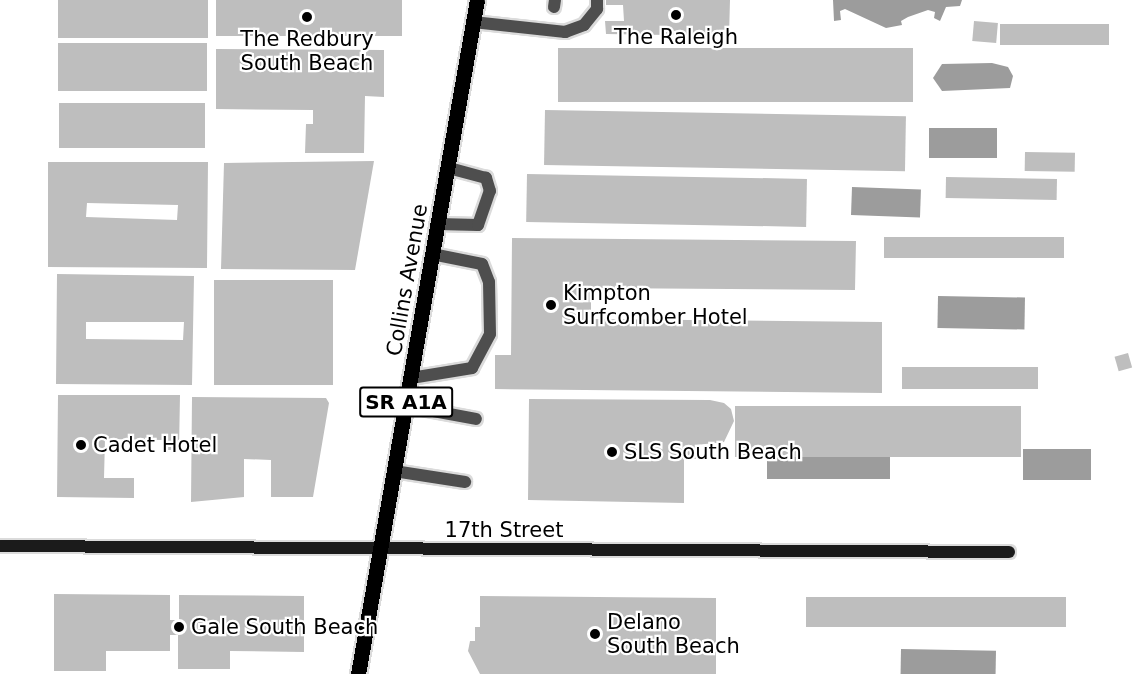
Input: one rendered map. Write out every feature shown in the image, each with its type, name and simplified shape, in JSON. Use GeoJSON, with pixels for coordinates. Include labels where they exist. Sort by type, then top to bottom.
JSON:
{"type":"FeatureCollection","features":[{"type":"Feature","properties":{"kind":"main road","name":"Collins Avenue"},"geometry":{"type":"LineString","coordinates":[[358,674],[477,0]]}},
{"type":"Feature","properties":{"kind":"street","name":"17th Street"},"geometry":{"type":"LineString","coordinates":[[0,546],[1009,552]]}},
{"type":"Feature","properties":{"kind":"lane"},"geometry":{"type":"LineString","coordinates":[[473,22],[565,32],[584,25],[597,9],[597,0]]}},
{"type":"Feature","properties":{"kind":"lane"},"geometry":{"type":"LineString","coordinates":[[438,225],[478,225],[490,191],[486,178],[448,168]]}},
{"type":"Feature","properties":{"kind":"lane"},"geometry":{"type":"LineString","coordinates":[[411,378],[472,368],[490,334],[489,282],[482,264],[432,254]]}},
{"type":"Feature","properties":{"kind":"lane"},"geometry":{"type":"LineString","coordinates":[[406,406],[476,419]]}},
{"type":"Feature","properties":{"kind":"lane"},"geometry":{"type":"LineString","coordinates":[[394,471],[465,482]]}},
{"type":"Feature","properties":{"kind":"shaded area"},"geometry":{"type":"Polygon","coordinates":[[[833,0],[962,0],[960,6],[946,7],[940,21],[934,18],[935,12],[928,10],[901,21],[902,25],[886,28],[845,9],[840,11],[841,20],[834,21],[833,0]]]}},
{"type":"Feature","properties":{"kind":"shaded area"},"geometry":{"type":"Polygon","coordinates":[[[992,63],[1008,67],[1013,76],[1010,88],[942,91],[933,78],[942,64],[992,63]]]}},
{"type":"Feature","properties":{"kind":"shaded area"},"geometry":{"type":"Polygon","coordinates":[[[929,128],[997,128],[997,158],[929,158],[929,128]]]}},
{"type":"Feature","properties":{"kind":"shaded area"},"geometry":{"type":"Polygon","coordinates":[[[852,187],[921,189],[920,217],[851,215],[852,187]]]}},
{"type":"Feature","properties":{"kind":"shaded area"},"geometry":{"type":"Polygon","coordinates":[[[938,296],[1025,298],[1024,330],[937,328],[938,296]]]}},
{"type":"Feature","properties":{"kind":"shaded area"},"geometry":{"type":"Polygon","coordinates":[[[1023,449],[1091,449],[1091,480],[1023,480],[1023,449]]]}},
{"type":"Feature","properties":{"kind":"shaded area"},"geometry":{"type":"Polygon","coordinates":[[[767,457],[890,457],[890,479],[767,479],[767,457]]]}},
{"type":"Feature","properties":{"kind":"shaded area"},"geometry":{"type":"Polygon","coordinates":[[[901,649],[996,651],[996,674],[901,674],[901,649]]]}},
{"type":"Feature","properties":{"kind":"building"},"geometry":{"type":"Polygon","coordinates":[[[58,0],[208,0],[208,38],[58,38],[58,0]]]}},
{"type":"Feature","properties":{"kind":"building","name":"The Redbury South Beach"},"geometry":{"type":"Polygon","coordinates":[[[216,0],[402,0],[402,36],[216,36],[216,0]]]}},
{"type":"Feature","properties":{"kind":"building","name":"The Raleigh"},"geometry":{"type":"Polygon","coordinates":[[[606,0],[730,0],[729,36],[606,34],[605,21],[624,21],[623,5],[606,5],[606,0]]]}},
{"type":"Feature","properties":{"kind":"building"},"geometry":{"type":"Polygon","coordinates":[[[974,21],[998,23],[996,43],[972,41],[974,21]]]}},
{"type":"Feature","properties":{"kind":"building"},"geometry":{"type":"Polygon","coordinates":[[[1000,24],[1109,24],[1109,45],[1000,45],[1000,24]]]}},
{"type":"Feature","properties":{"kind":"building"},"geometry":{"type":"Polygon","coordinates":[[[58,43],[207,43],[207,91],[58,91],[58,43]]]}},
{"type":"Feature","properties":{"kind":"building"},"geometry":{"type":"Polygon","coordinates":[[[558,48],[913,48],[913,102],[558,102],[558,48]]]}},
{"type":"Feature","properties":{"kind":"building"},"geometry":{"type":"Polygon","coordinates":[[[216,49],[384,50],[384,97],[365,96],[364,153],[305,153],[306,124],[313,124],[313,110],[216,109],[216,49]]]}},
{"type":"Feature","properties":{"kind":"building"},"geometry":{"type":"Polygon","coordinates":[[[59,103],[205,103],[205,148],[59,148],[59,103]]]}},
{"type":"Feature","properties":{"kind":"building"},"geometry":{"type":"Polygon","coordinates":[[[545,110],[906,116],[905,171],[544,165],[545,110]]]}},
{"type":"Feature","properties":{"kind":"building"},"geometry":{"type":"Polygon","coordinates":[[[1025,152],[1075,153],[1075,172],[1025,171],[1025,152]]]}},
{"type":"Feature","properties":{"kind":"building"},"geometry":{"type":"Polygon","coordinates":[[[374,161],[355,270],[221,269],[224,163],[374,161]]]}},
{"type":"Feature","properties":{"kind":"building"},"geometry":{"type":"Polygon","coordinates":[[[48,162],[208,162],[207,268],[48,267],[48,162]],[[87,203],[86,217],[177,220],[178,205],[87,203]]]}},
{"type":"Feature","properties":{"kind":"building"},"geometry":{"type":"Polygon","coordinates":[[[527,174],[807,179],[806,227],[526,222],[527,174]]]}},
{"type":"Feature","properties":{"kind":"building"},"geometry":{"type":"Polygon","coordinates":[[[946,177],[1057,179],[1057,200],[946,198],[946,177]]]}},
{"type":"Feature","properties":{"kind":"building"},"geometry":{"type":"Polygon","coordinates":[[[884,237],[1064,237],[1064,258],[884,258],[884,237]]]}},
{"type":"Feature","properties":{"kind":"building","name":"Kimpton Surfcomber Hotel"},"geometry":{"type":"Polygon","coordinates":[[[512,238],[856,241],[855,290],[591,288],[591,319],[882,322],[882,393],[495,389],[495,355],[511,355],[512,238]]]}},
{"type":"Feature","properties":{"kind":"building"},"geometry":{"type":"Polygon","coordinates":[[[57,274],[194,276],[192,385],[56,384],[57,274]],[[86,322],[86,339],[183,340],[184,322],[86,322]]]}},
{"type":"Feature","properties":{"kind":"building"},"geometry":{"type":"Polygon","coordinates":[[[214,280],[333,280],[333,385],[214,385],[214,280]]]}},
{"type":"Feature","properties":{"kind":"building"},"geometry":{"type":"Polygon","coordinates":[[[1128,353],[1132,367],[1119,371],[1115,357],[1128,353]]]}},
{"type":"Feature","properties":{"kind":"building"},"geometry":{"type":"Polygon","coordinates":[[[902,367],[1038,367],[1038,389],[902,389],[902,367]]]}},
{"type":"Feature","properties":{"kind":"building","name":"Cadet Hotel"},"geometry":{"type":"Polygon","coordinates":[[[58,395],[180,395],[179,450],[163,450],[163,440],[105,439],[104,478],[134,478],[134,498],[57,497],[58,395]]]}},
{"type":"Feature","properties":{"kind":"building"},"geometry":{"type":"Polygon","coordinates":[[[192,397],[326,398],[329,403],[313,497],[271,497],[271,460],[244,459],[244,497],[191,502],[192,397]]]}},
{"type":"Feature","properties":{"kind":"building","name":"SLS South Beach"},"geometry":{"type":"Polygon","coordinates":[[[529,399],[710,400],[724,403],[731,409],[734,421],[724,442],[696,445],[696,459],[684,459],[684,503],[528,500],[529,399]]]}},
{"type":"Feature","properties":{"kind":"building"},"geometry":{"type":"Polygon","coordinates":[[[735,406],[1021,406],[1021,457],[735,457],[735,406]]]}},
{"type":"Feature","properties":{"kind":"building","name":"Gale South Beach"},"geometry":{"type":"Polygon","coordinates":[[[54,594],[170,595],[170,620],[179,620],[179,595],[304,596],[304,652],[230,651],[230,669],[178,669],[178,635],[170,635],[170,651],[106,651],[106,671],[54,671],[54,594]]]}},
{"type":"Feature","properties":{"kind":"building","name":"Delano South Beach"},"geometry":{"type":"Polygon","coordinates":[[[480,596],[716,598],[716,674],[480,674],[468,651],[470,641],[475,641],[475,627],[480,627],[480,596]]]}},
{"type":"Feature","properties":{"kind":"building"},"geometry":{"type":"Polygon","coordinates":[[[806,597],[1066,597],[1066,627],[806,627],[806,597]]]}},
{"type":"Feature","properties":{"kind":"place","name":"The Raleigh"},"geometry":{"type":"Point","coordinates":[676,15]}},
{"type":"Feature","properties":{"kind":"place","name":"The Redbury South Beach"},"geometry":{"type":"Point","coordinates":[307,17]}},
{"type":"Feature","properties":{"kind":"place","name":"Kimpton Surfcomber Hotel"},"geometry":{"type":"Point","coordinates":[551,305]}},
{"type":"Feature","properties":{"kind":"place","name":"Cadet Hotel"},"geometry":{"type":"Point","coordinates":[81,445]}},
{"type":"Feature","properties":{"kind":"place","name":"SLS South Beach"},"geometry":{"type":"Point","coordinates":[612,452]}},
{"type":"Feature","properties":{"kind":"place","name":"Gale South Beach"},"geometry":{"type":"Point","coordinates":[179,627]}},
{"type":"Feature","properties":{"kind":"place","name":"Delano South Beach"},"geometry":{"type":"Point","coordinates":[595,634]}}]}
